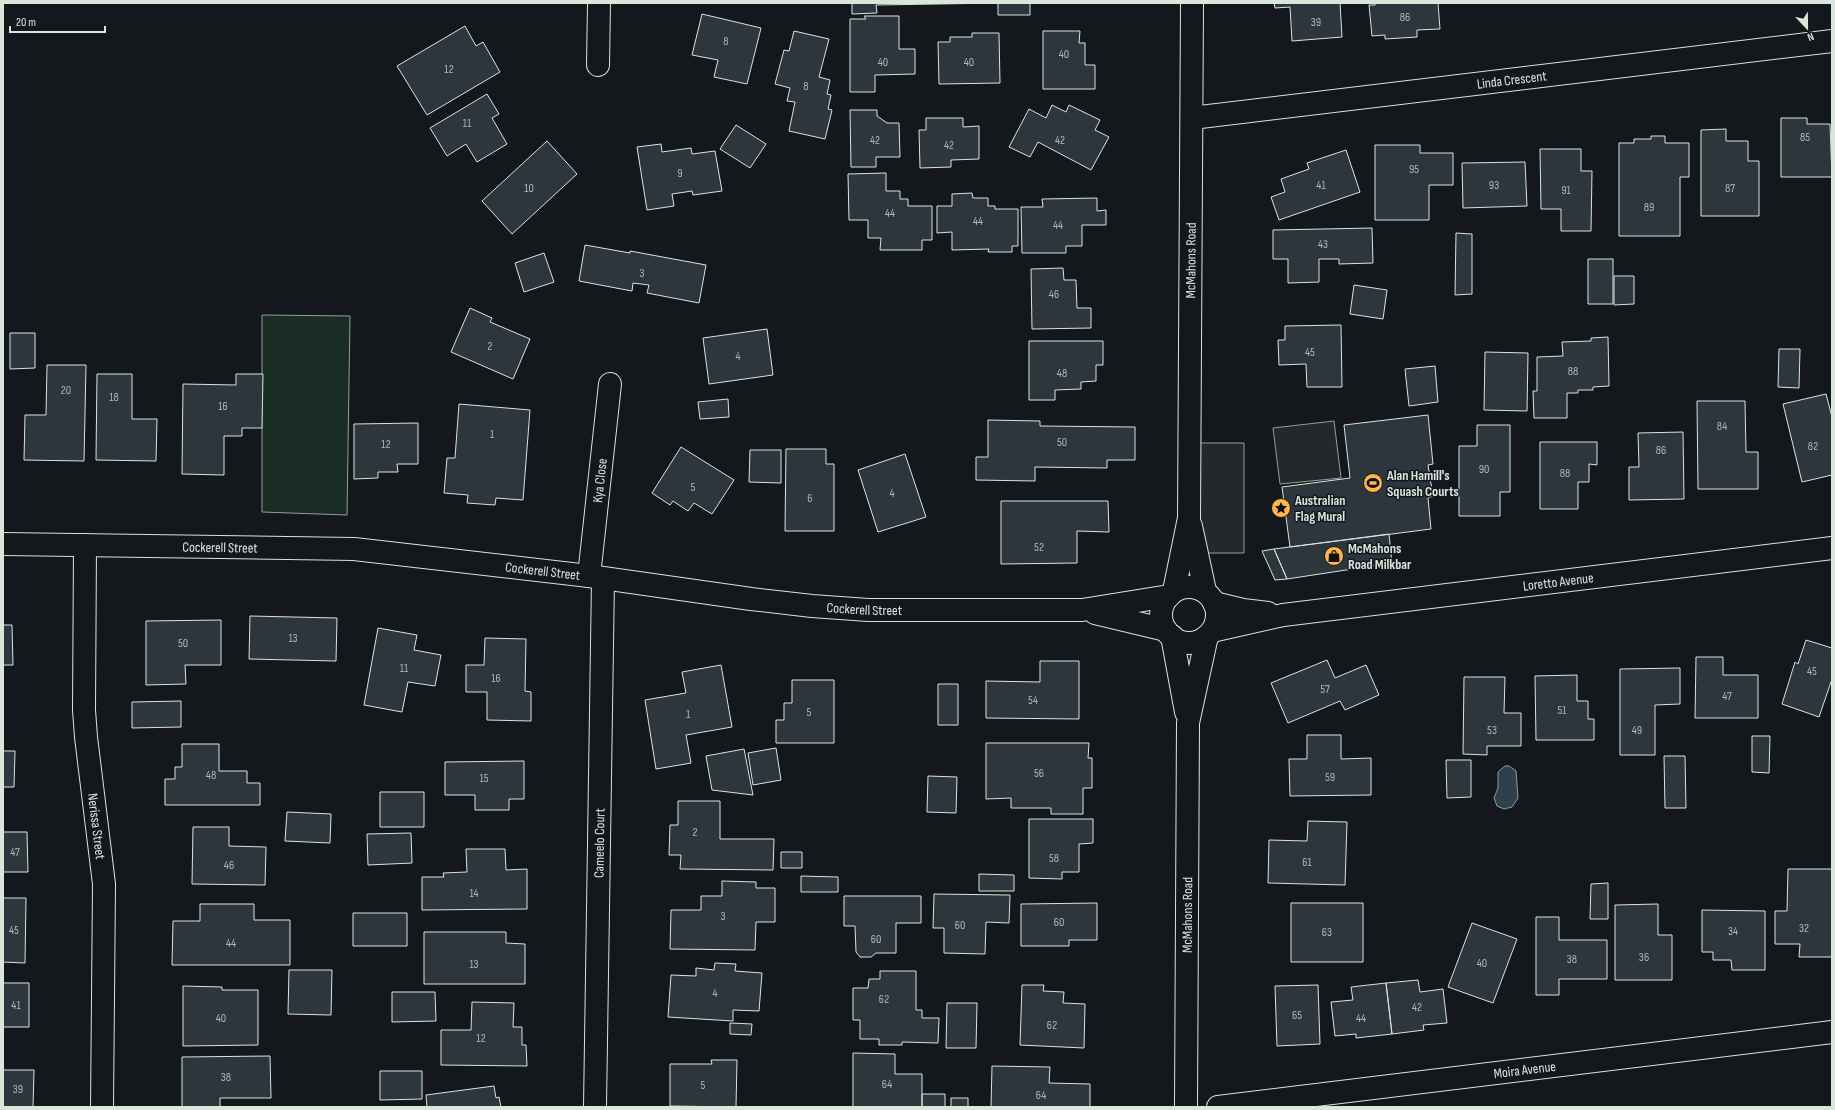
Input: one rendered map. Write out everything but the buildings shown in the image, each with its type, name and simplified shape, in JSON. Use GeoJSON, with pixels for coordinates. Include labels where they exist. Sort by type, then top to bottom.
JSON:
{"type":"FeatureCollection","features":[{"type":"Feature","properties":{"kind":"street"},"geometry":{"type":"LineString","coordinates":[[598,65],[599,3]]}},
{"type":"Feature","properties":{"kind":"street","name":"McMahons Road"},"geometry":{"type":"LineString","coordinates":[[1171,594],[1189,518],[1192,3]]}},
{"type":"Feature","properties":{"kind":"street","name":"Linda Crescent"},"geometry":{"type":"LineString","coordinates":[[1192,118],[1832,41]]}},
{"type":"Feature","properties":{"kind":"street","name":"Kya Close"},"geometry":{"type":"LineString","coordinates":[[596,578],[610,384]]}},
{"type":"Feature","properties":{"kind":"street","name":"McMahons Road"},"geometry":{"type":"LineString","coordinates":[[1189,518],[1210,597]]}},
{"type":"Feature","properties":{"kind":"street","name":"Cockerell Street"},"geometry":{"type":"LineString","coordinates":[[3,544],[354,549],[812,606],[868,610],[1082,610],[1171,594]]}},
{"type":"Feature","properties":{"kind":"street","name":"Nerissa Street"},"geometry":{"type":"LineString","coordinates":[[85,545],[84,710],[104,884],[102,1107]]}},
{"type":"Feature","properties":{"kind":"street","name":"Loretto Avenue"},"geometry":{"type":"LineString","coordinates":[[1210,634],[1284,615],[1832,548]]}},
{"type":"Feature","properties":{"kind":"street","name":"Cameelo Court"},"geometry":{"type":"LineString","coordinates":[[595,1107],[596,578]]}},
{"type":"Feature","properties":{"kind":"street"},"geometry":{"type":"LineString","coordinates":[[1193,587],[1210,597],[1217,611],[1216,621],[1210,634],[1199,641],[1189,642],[1180,641],[1169,633],[1162,621],[1161,612],[1164,603],[1171,594],[1184,588],[1193,587]]}},
{"type":"Feature","properties":{"kind":"street","name":"Loretto Avenue"},"geometry":{"type":"LineString","coordinates":[[1210,597],[1243,610],[1284,615]]}},
{"type":"Feature","properties":{"kind":"street","name":"Cockerell Street"},"geometry":{"type":"LineString","coordinates":[[1082,610],[1169,633]]}},
{"type":"Feature","properties":{"kind":"street","name":"McMahons Road"},"geometry":{"type":"LineString","coordinates":[[1169,633],[1188,723],[1186,1107]]}},
{"type":"Feature","properties":{"kind":"street","name":"McMahons Road"},"geometry":{"type":"LineString","coordinates":[[1188,723],[1210,634]]}},
{"type":"Feature","properties":{"kind":"street","name":"Moira Avenue"},"geometry":{"type":"LineString","coordinates":[[1218,1107],[1832,1032]]}},
{"type":"Feature","properties":{"kind":"green space"},"geometry":{"type":"Polygon","coordinates":[[[262,315],[350,316],[347,515],[262,512],[262,315]]]}},
{"type":"Feature","properties":{"kind":"shaded area"},"geometry":{"type":"Polygon","coordinates":[[[1334,421],[1341,478],[1280,484],[1273,428],[1334,421]]]}},
{"type":"Feature","properties":{"kind":"shaded area"},"geometry":{"type":"Polygon","coordinates":[[[1187,443],[1244,443],[1244,553],[1194,553],[1187,443]]]}},
{"type":"Feature","properties":{"kind":"water"},"geometry":{"type":"Polygon","coordinates":[[[1505,766],[1509,766],[1516,771],[1518,798],[1512,807],[1504,809],[1497,806],[1494,798],[1498,788],[1498,772],[1505,766]]]}},
{"type":"Feature","properties":{"kind":"place","name":"Alan Hamill's Squash Courts"},"geometry":{"type":"Point","coordinates":[1373,483]}},
{"type":"Feature","properties":{"kind":"place","name":"Australian Flag Mural"},"geometry":{"type":"Point","coordinates":[1281,508]}},
{"type":"Feature","properties":{"kind":"place","name":"McMahons Road Milkbar"},"geometry":{"type":"Point","coordinates":[1334,556]}}]}
